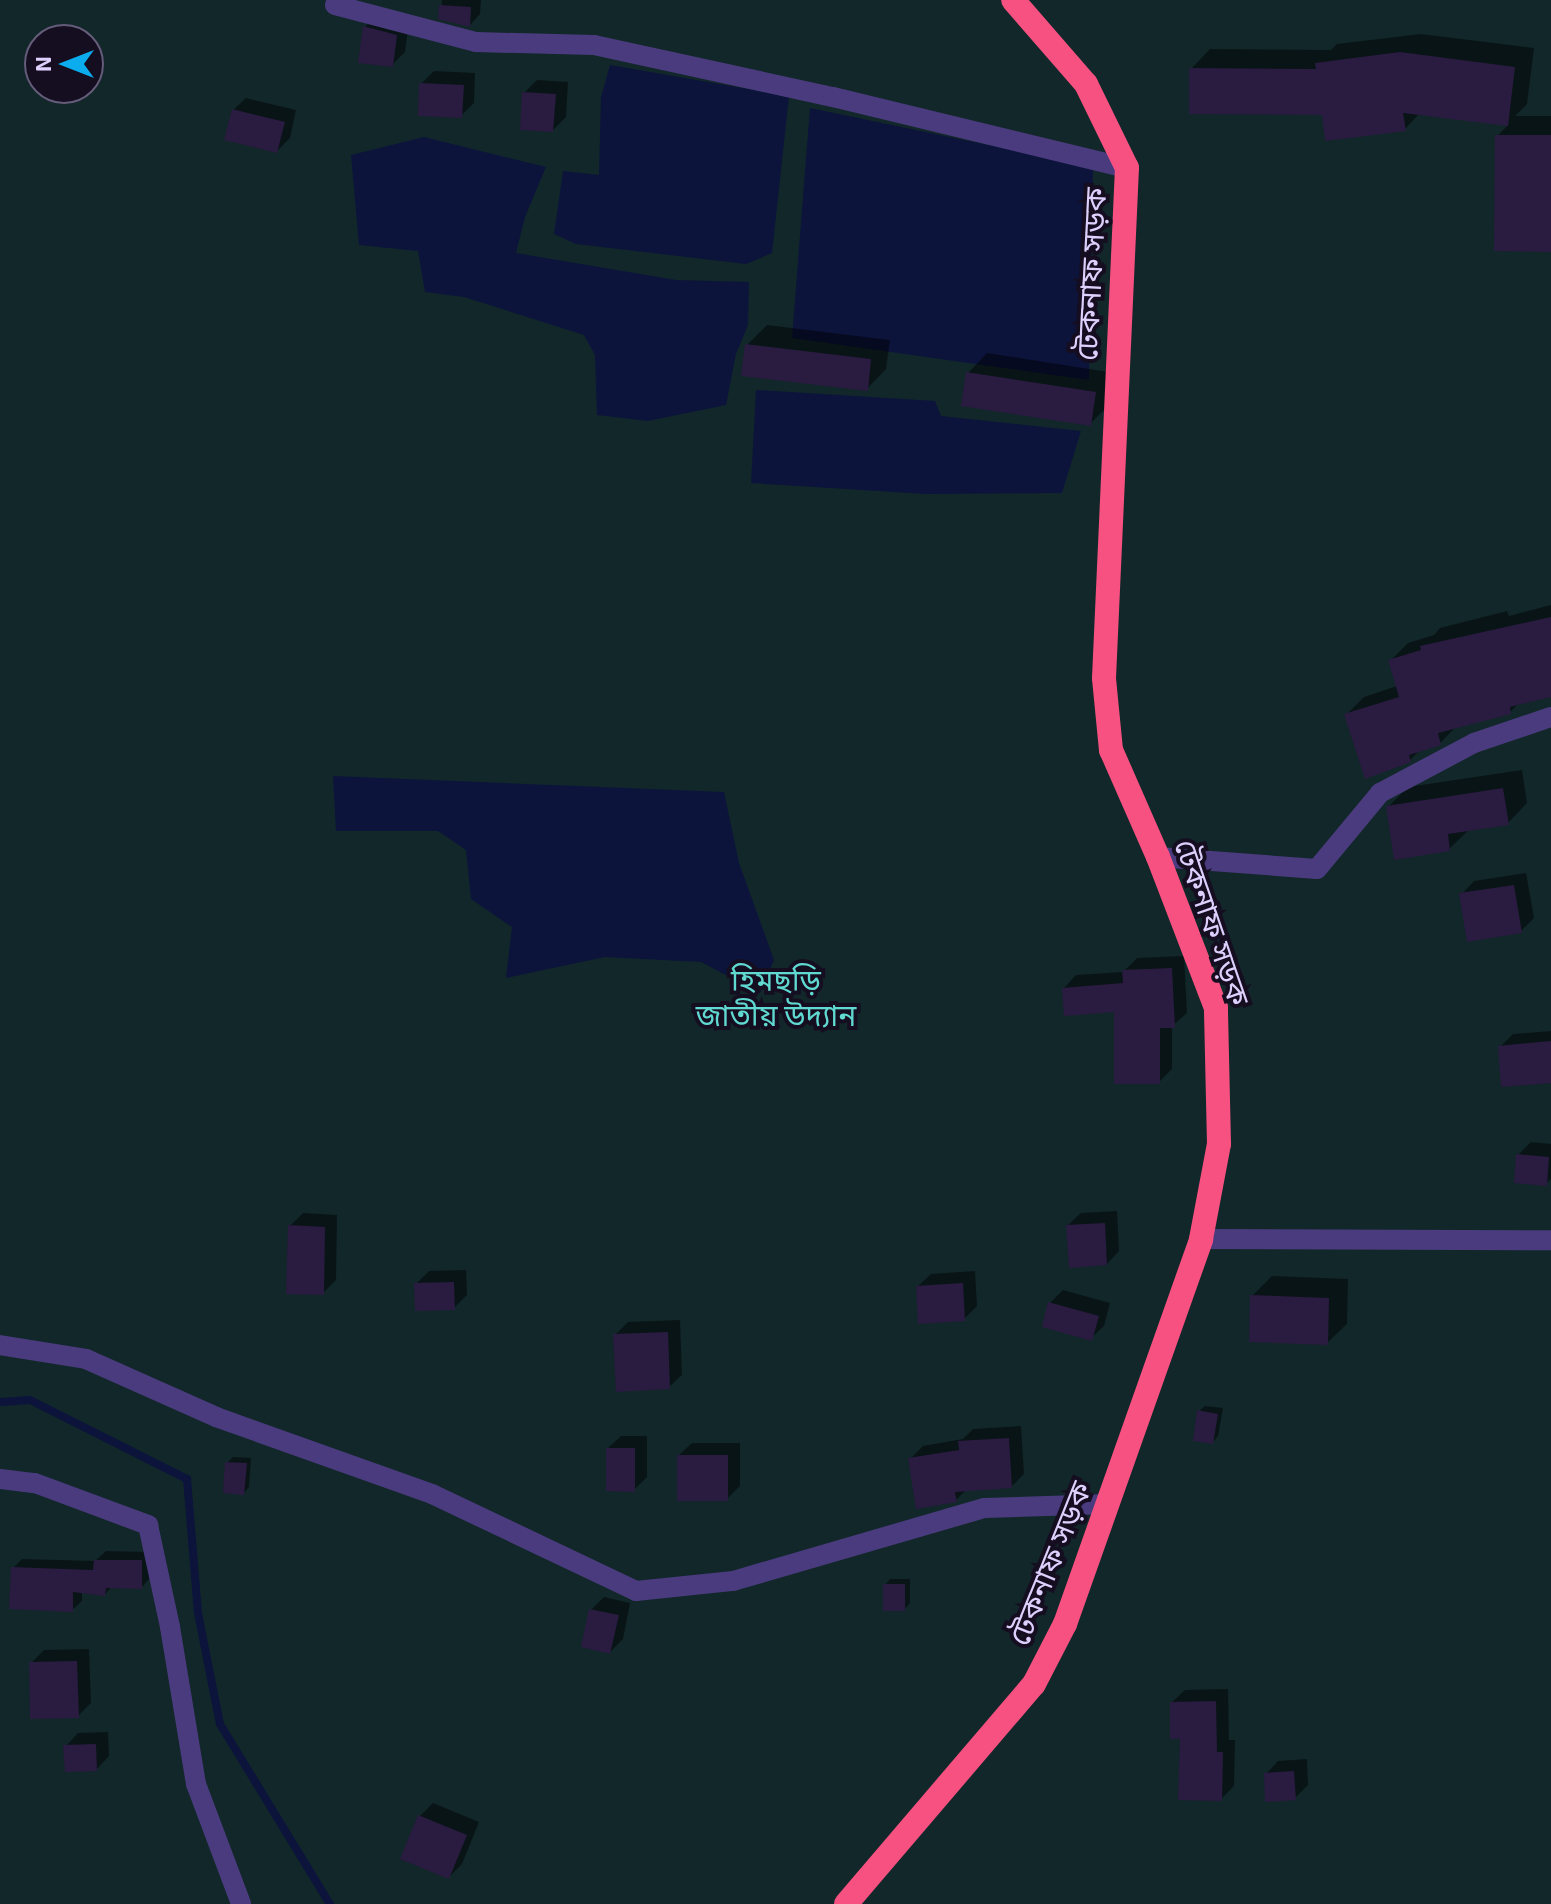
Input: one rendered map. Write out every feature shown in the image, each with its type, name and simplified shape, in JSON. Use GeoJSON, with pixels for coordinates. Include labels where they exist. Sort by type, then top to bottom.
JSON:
{"type":"FeatureCollection","features":[{"type":"Feature","properties":{"kind":"highway","name":"টেকনাফ সড়ক"},"geometry":{"type":"LineString","coordinates":[[846,1904],[1034,1684],[1065,1624],[1201,1239],[1219,1144],[1216,1008],[1158,857],[1111,750],[1104,678],[1127,168],[1086,84],[1013,0]]}},
{"type":"Feature","properties":{"kind":"street"},"geometry":{"type":"LineString","coordinates":[[335,5],[476,42],[594,45],[833,97],[1127,168]]}},
{"type":"Feature","properties":{"kind":"street"},"geometry":{"type":"LineString","coordinates":[[1158,857],[1317,869],[1380,793],[1474,743],[1551,717]]}},
{"type":"Feature","properties":{"kind":"street"},"geometry":{"type":"LineString","coordinates":[[1201,1239],[1551,1240]]}},
{"type":"Feature","properties":{"kind":"street"},"geometry":{"type":"LineString","coordinates":[[0,1345],[86,1359],[216,1417],[432,1494],[636,1591],[733,1581],[985,1508],[1108,1504]]}},
{"type":"Feature","properties":{"kind":"street"},"geometry":{"type":"LineString","coordinates":[[0,1479],[35,1483],[148,1525],[170,1627],[196,1784],[241,1904]]}},
{"type":"Feature","properties":{"kind":"green space","name":"হিমছড়ি জাতীয় উদ্যান"},"geometry":{"type":"Polygon","coordinates":[[[0,0],[1551,0],[1551,1904],[0,1904],[0,0]]]}},
{"type":"Feature","properties":{"kind":"shaded area"},"geometry":{"type":"Polygon","coordinates":[[[610,65],[789,96],[772,253],[746,264],[576,244],[554,234],[563,171],[599,175],[601,97],[610,65]]]}},
{"type":"Feature","properties":{"kind":"shaded area"},"geometry":{"type":"Polygon","coordinates":[[[810,108],[1093,167],[1089,380],[792,338],[810,108]]]}},
{"type":"Feature","properties":{"kind":"shaded area"},"geometry":{"type":"Polygon","coordinates":[[[424,137],[546,167],[525,217],[516,253],[676,280],[749,282],[748,325],[736,354],[726,405],[648,421],[597,415],[595,355],[584,335],[464,297],[425,292],[418,251],[359,245],[351,155],[424,137]]]}},
{"type":"Feature","properties":{"kind":"shaded area"},"geometry":{"type":"Polygon","coordinates":[[[756,390],[935,401],[941,416],[1081,431],[1062,493],[926,494],[751,483],[756,390]]]}},
{"type":"Feature","properties":{"kind":"shaded area"},"geometry":{"type":"Polygon","coordinates":[[[333,776],[724,792],[739,863],[774,960],[760,993],[701,962],[605,957],[506,978],[512,927],[471,899],[466,850],[438,831],[336,831],[333,776]]]}},
{"type":"Feature","properties":{"kind":"building"},"geometry":{"type":"Polygon","coordinates":[[[439,5],[471,7],[470,27],[438,19],[439,5]]]}},
{"type":"Feature","properties":{"kind":"building"},"geometry":{"type":"Polygon","coordinates":[[[363,26],[397,35],[393,67],[358,63],[363,26]]]}},
{"type":"Feature","properties":{"kind":"building"},"geometry":{"type":"Polygon","coordinates":[[[1400,52],[1515,67],[1508,126],[1403,113],[1406,131],[1325,141],[1322,115],[1189,114],[1189,68],[1316,69],[1315,63],[1400,52]]]}},
{"type":"Feature","properties":{"kind":"building"},"geometry":{"type":"Polygon","coordinates":[[[419,83],[464,85],[462,118],[418,116],[419,83]]]}},
{"type":"Feature","properties":{"kind":"building"},"geometry":{"type":"Polygon","coordinates":[[[522,92],[556,94],[553,132],[520,130],[522,92]]]}},
{"type":"Feature","properties":{"kind":"building"},"geometry":{"type":"Polygon","coordinates":[[[232,109],[285,122],[277,153],[224,140],[232,109]]]}},
{"type":"Feature","properties":{"kind":"building"},"geometry":{"type":"Polygon","coordinates":[[[1495,135],[1551,135],[1551,252],[1494,251],[1495,135]]]}},
{"type":"Feature","properties":{"kind":"building"},"geometry":{"type":"Polygon","coordinates":[[[745,344],[871,359],[868,391],[741,376],[745,344]]]}},
{"type":"Feature","properties":{"kind":"building"},"geometry":{"type":"Polygon","coordinates":[[[966,372],[1096,392],[1091,426],[961,406],[966,372]]]}},
{"type":"Feature","properties":{"kind":"building"},"geometry":{"type":"Polygon","coordinates":[[[1551,617],[1551,697],[1510,707],[1511,714],[1438,733],[1441,745],[1409,755],[1411,762],[1365,779],[1344,714],[1399,697],[1388,660],[1421,650],[1420,646],[1551,617]]]}},
{"type":"Feature","properties":{"kind":"building"},"geometry":{"type":"Polygon","coordinates":[[[1503,788],[1509,825],[1448,834],[1450,851],[1394,860],[1386,806],[1503,788]]]}},
{"type":"Feature","properties":{"kind":"building"},"geometry":{"type":"Polygon","coordinates":[[[1514,885],[1522,933],[1467,942],[1459,893],[1514,885]]]}},
{"type":"Feature","properties":{"kind":"building"},"geometry":{"type":"Polygon","coordinates":[[[1172,968],[1175,1028],[1160,1028],[1160,1084],[1114,1084],[1114,1012],[1064,1016],[1062,988],[1123,983],[1122,970],[1172,968]]]}},
{"type":"Feature","properties":{"kind":"building"},"geometry":{"type":"Polygon","coordinates":[[[1551,1041],[1551,1083],[1501,1087],[1498,1046],[1551,1041]]]}},
{"type":"Feature","properties":{"kind":"building"},"geometry":{"type":"Polygon","coordinates":[[[1516,1154],[1549,1157],[1547,1186],[1514,1183],[1516,1154]]]}},
{"type":"Feature","properties":{"kind":"building"},"geometry":{"type":"Polygon","coordinates":[[[1105,1223],[1107,1265],[1069,1268],[1066,1225],[1105,1223]]]}},
{"type":"Feature","properties":{"kind":"building"},"geometry":{"type":"Polygon","coordinates":[[[288,1225],[325,1227],[324,1295],[286,1294],[288,1225]]]}},
{"type":"Feature","properties":{"kind":"building"},"geometry":{"type":"Polygon","coordinates":[[[454,1282],[455,1310],[415,1311],[414,1283],[454,1282]]]}},
{"type":"Feature","properties":{"kind":"building"},"geometry":{"type":"Polygon","coordinates":[[[963,1283],[965,1321],[918,1324],[916,1286],[963,1283]]]}},
{"type":"Feature","properties":{"kind":"building"},"geometry":{"type":"Polygon","coordinates":[[[1250,1295],[1329,1298],[1328,1345],[1249,1342],[1250,1295]]]}},
{"type":"Feature","properties":{"kind":"building"},"geometry":{"type":"Polygon","coordinates":[[[1048,1302],[1099,1316],[1092,1341],[1042,1327],[1048,1302]]]}},
{"type":"Feature","properties":{"kind":"building"},"geometry":{"type":"Polygon","coordinates":[[[668,1332],[670,1389],[616,1392],[613,1334],[668,1332]]]}},
{"type":"Feature","properties":{"kind":"building"},"geometry":{"type":"Polygon","coordinates":[[[1197,1410],[1218,1414],[1213,1444],[1193,1441],[1197,1410]]]}},
{"type":"Feature","properties":{"kind":"building"},"geometry":{"type":"Polygon","coordinates":[[[1009,1438],[1012,1488],[955,1492],[957,1502],[916,1509],[908,1458],[959,1450],[958,1441],[1009,1438]]]}},
{"type":"Feature","properties":{"kind":"building"},"geometry":{"type":"Polygon","coordinates":[[[606,1448],[635,1448],[635,1492],[606,1491],[606,1448]]]}},
{"type":"Feature","properties":{"kind":"building"},"geometry":{"type":"Polygon","coordinates":[[[677,1455],[728,1455],[728,1501],[677,1501],[677,1455]]]}},
{"type":"Feature","properties":{"kind":"building"},"geometry":{"type":"Polygon","coordinates":[[[225,1462],[247,1463],[244,1495],[223,1493],[225,1462]]]}},
{"type":"Feature","properties":{"kind":"building"},"geometry":{"type":"Polygon","coordinates":[[[94,1560],[142,1560],[142,1589],[106,1588],[105,1596],[73,1592],[73,1612],[9,1609],[11,1567],[93,1570],[94,1560]]]}},
{"type":"Feature","properties":{"kind":"building"},"geometry":{"type":"Polygon","coordinates":[[[883,1584],[905,1584],[905,1611],[883,1611],[883,1584]]]}},
{"type":"Feature","properties":{"kind":"building"},"geometry":{"type":"Polygon","coordinates":[[[589,1609],[619,1615],[610,1654],[581,1647],[589,1609]]]}},
{"type":"Feature","properties":{"kind":"building"},"geometry":{"type":"Polygon","coordinates":[[[77,1661],[79,1718],[30,1719],[29,1662],[77,1661]]]}},
{"type":"Feature","properties":{"kind":"building"},"geometry":{"type":"Polygon","coordinates":[[[1216,1701],[1217,1752],[1223,1752],[1222,1801],[1178,1800],[1180,1739],[1170,1739],[1170,1702],[1216,1701]]]}},
{"type":"Feature","properties":{"kind":"building"},"geometry":{"type":"Polygon","coordinates":[[[96,1744],[97,1771],[65,1772],[63,1745],[96,1744]]]}},
{"type":"Feature","properties":{"kind":"building"},"geometry":{"type":"Polygon","coordinates":[[[1294,1771],[1296,1800],[1265,1802],[1264,1773],[1294,1771]]]}},
{"type":"Feature","properties":{"kind":"building"},"geometry":{"type":"Polygon","coordinates":[[[418,1815],[467,1835],[449,1879],[400,1859],[418,1815]]]}},
{"type":"Feature","properties":{"kind":"waterway"},"geometry":{"type":"LineString","coordinates":[[0,1402],[30,1400],[187,1479],[198,1613],[220,1724],[330,1904]]}}]}
